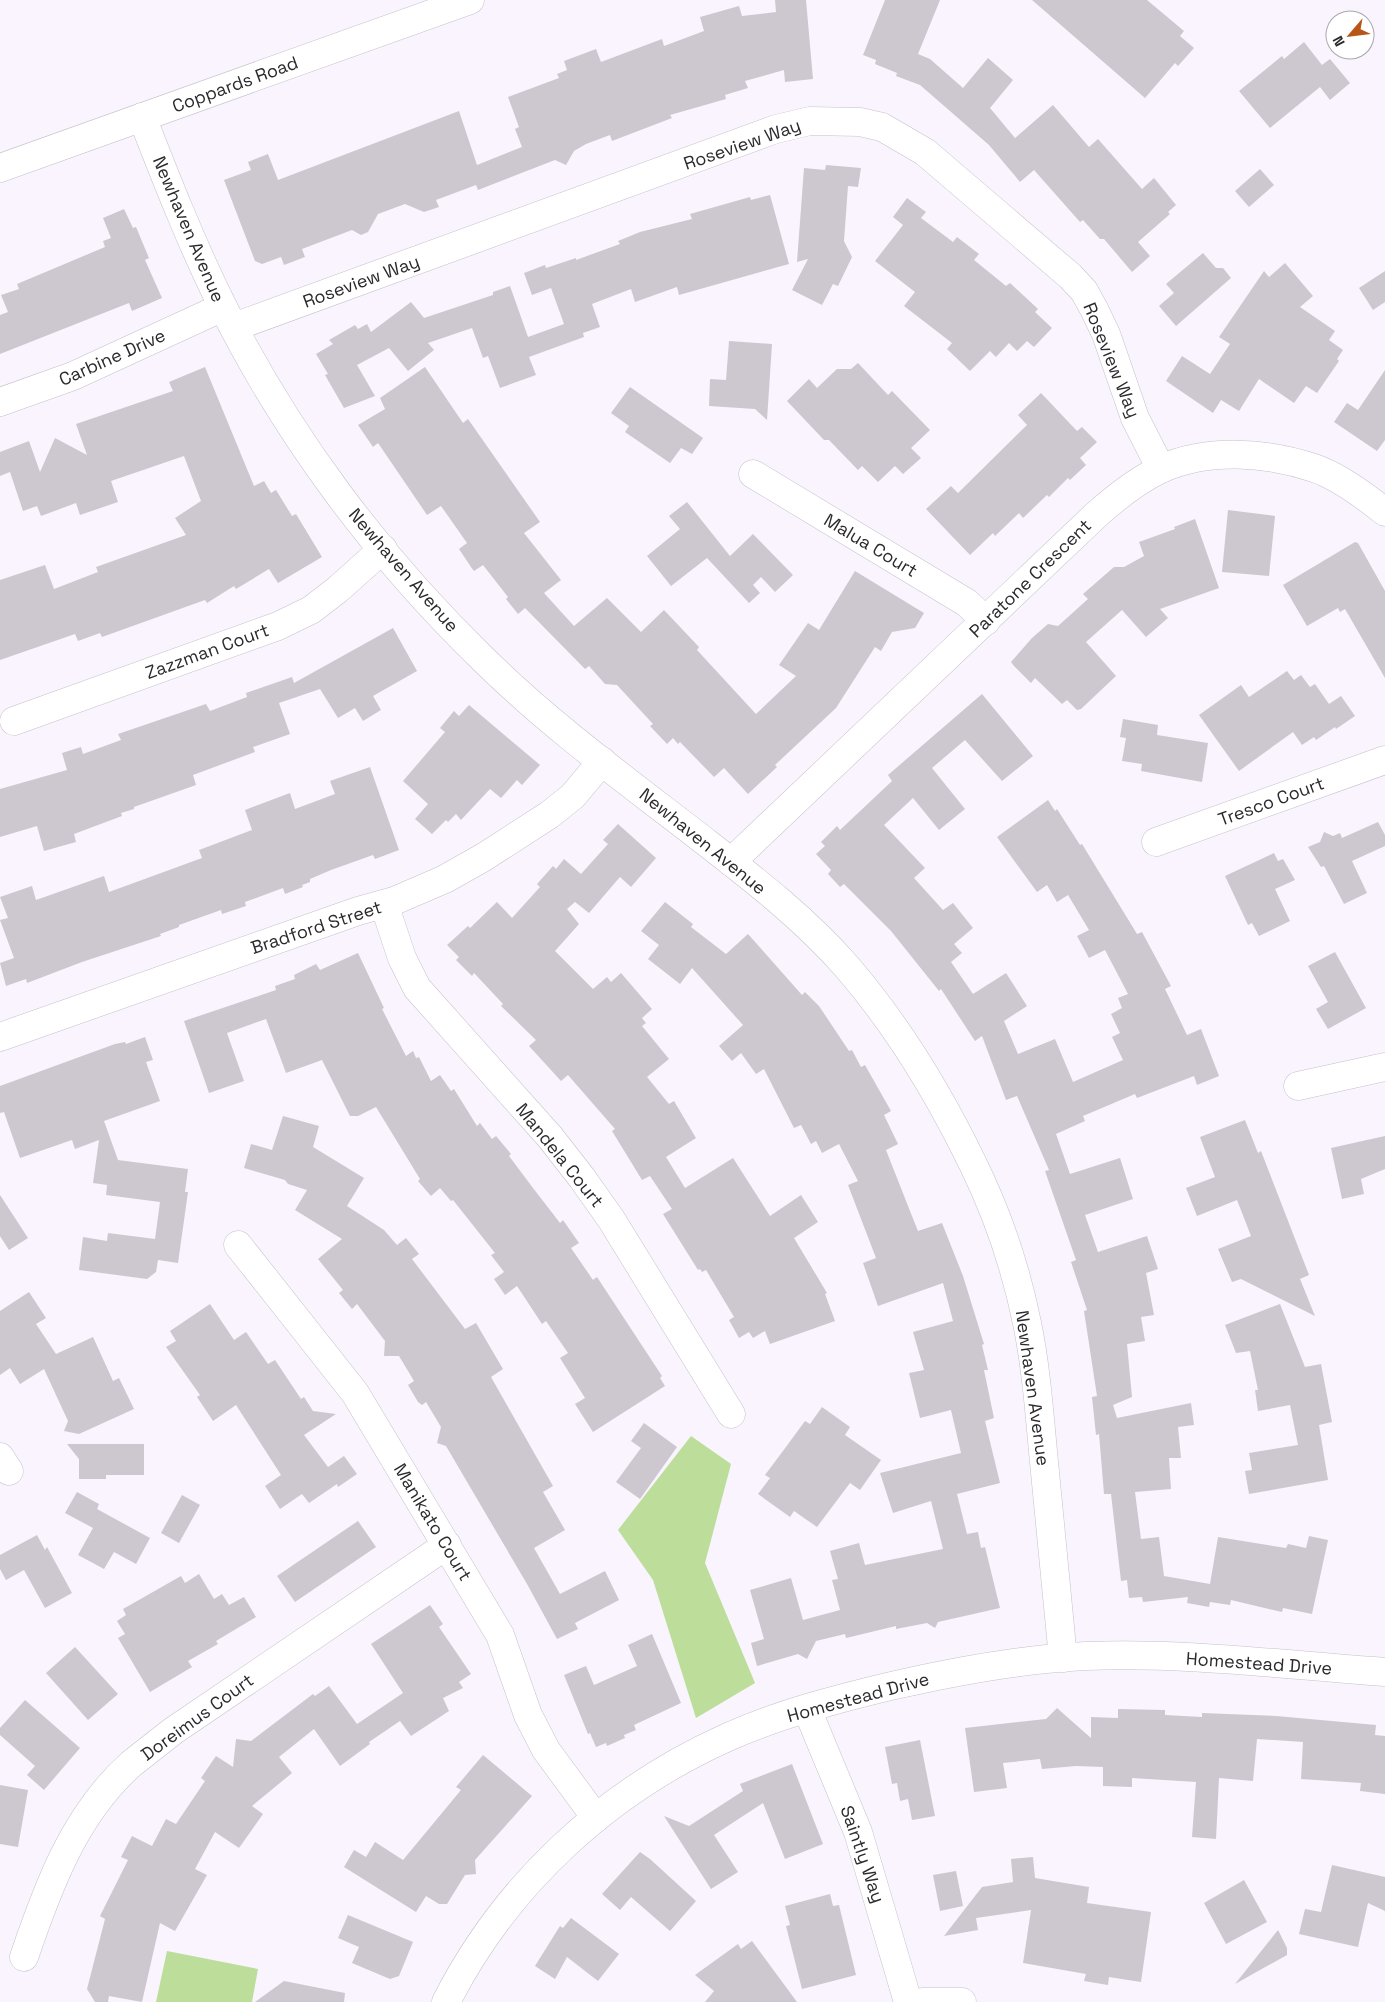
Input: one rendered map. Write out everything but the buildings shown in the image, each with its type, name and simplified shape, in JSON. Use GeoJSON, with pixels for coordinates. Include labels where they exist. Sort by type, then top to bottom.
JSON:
{"type":"FeatureCollection","features":[{"type":"Feature","properties":{"kind":"street","name":"Coppards Road"},"geometry":{"type":"LineString","coordinates":[[0,168],[470,0]]}},
{"type":"Feature","properties":{"kind":"street","name":"Newhaven Avenue"},"geometry":{"type":"LineString","coordinates":[[142,117],[197,252],[228,317],[286,418],[330,482],[382,549],[436,612],[485,661],[573,739],[797,916],[852,973],[893,1025],[936,1093],[975,1167],[1006,1244],[1028,1324],[1040,1420],[1064,1658]]}},
{"type":"Feature","properties":{"kind":"street","name":"Roseview Way"},"geometry":{"type":"LineString","coordinates":[[228,317],[776,129],[810,120],[860,122],[882,127],[925,152],[1084,291],[1106,334],[1135,418],[1161,470]]}},
{"type":"Feature","properties":{"kind":"street","name":"Carbine Drive"},"geometry":{"type":"LineString","coordinates":[[0,402],[228,317]]}},
{"type":"Feature","properties":{"kind":"street","name":"Paratone Crescent"},"geometry":{"type":"LineString","coordinates":[[731,862],[1096,515],[1125,490],[1161,470],[1192,459],[1226,454],[1276,459],[1315,468],[1346,485],[1385,512]]}},
{"type":"Feature","properties":{"kind":"street","name":"Malua Court"},"geometry":{"type":"LineString","coordinates":[[753,474],[967,603],[986,621]]}},
{"type":"Feature","properties":{"kind":"street","name":"Zazzman Court"},"geometry":{"type":"LineString","coordinates":[[14,721],[278,626],[311,610],[337,590],[382,549]]}},
{"type":"Feature","properties":{"kind":"street","name":"Tresco Court"},"geometry":{"type":"LineString","coordinates":[[1156,842],[1385,760]]}},
{"type":"Feature","properties":{"kind":"street","name":"Bradford Street"},"geometry":{"type":"LineString","coordinates":[[0,1037],[348,914],[384,904],[445,879],[550,815],[572,796],[602,761]]}},
{"type":"Feature","properties":{"kind":"street","name":"Mandela Court"},"geometry":{"type":"LineString","coordinates":[[384,904],[402,958],[417,988],[550,1137],[582,1178],[611,1219],[731,1414]]}},
{"type":"Feature","properties":{"kind":"street"},"geometry":{"type":"LineString","coordinates":[[1298,1086],[1385,1067]]}},
{"type":"Feature","properties":{"kind":"street","name":"Manikato Court"},"geometry":{"type":"LineString","coordinates":[[238,1244],[355,1393],[500,1635],[528,1715],[546,1750],[596,1818]]}},
{"type":"Feature","properties":{"kind":"street","name":"Doreimus Court"},"geometry":{"type":"LineString","coordinates":[[24,1957],[45,1894],[60,1860],[102,1796],[130,1765],[173,1731],[447,1545]]}},
{"type":"Feature","properties":{"kind":"street","name":"Homestead Drive"},"geometry":{"type":"LineString","coordinates":[[446,2002],[490,1929],[524,1887],[569,1840],[619,1799],[676,1763],[729,1737],[807,1709],[843,1698],[944,1674],[1021,1661],[1064,1658],[1180,1658],[1385,1672]]}},
{"type":"Feature","properties":{"kind":"street","name":"Saintly Way"},"geometry":{"type":"LineString","coordinates":[[807,1709],[858,1832],[908,2002]]}},
{"type":"Feature","properties":{"kind":"street"},"geometry":{"type":"LineString","coordinates":[[923,2002],[962,2002]]}},
{"type":"Feature","properties":{"kind":"green space"},"geometry":{"type":"Polygon","coordinates":[[[691,1436],[731,1464],[705,1563],[755,1683],[696,1718],[653,1580],[618,1530],[691,1436]]]}},
{"type":"Feature","properties":{"kind":"green space"},"geometry":{"type":"Polygon","coordinates":[[[167,1951],[258,1969],[252,2002],[156,2002],[167,1951]]]}}]}
